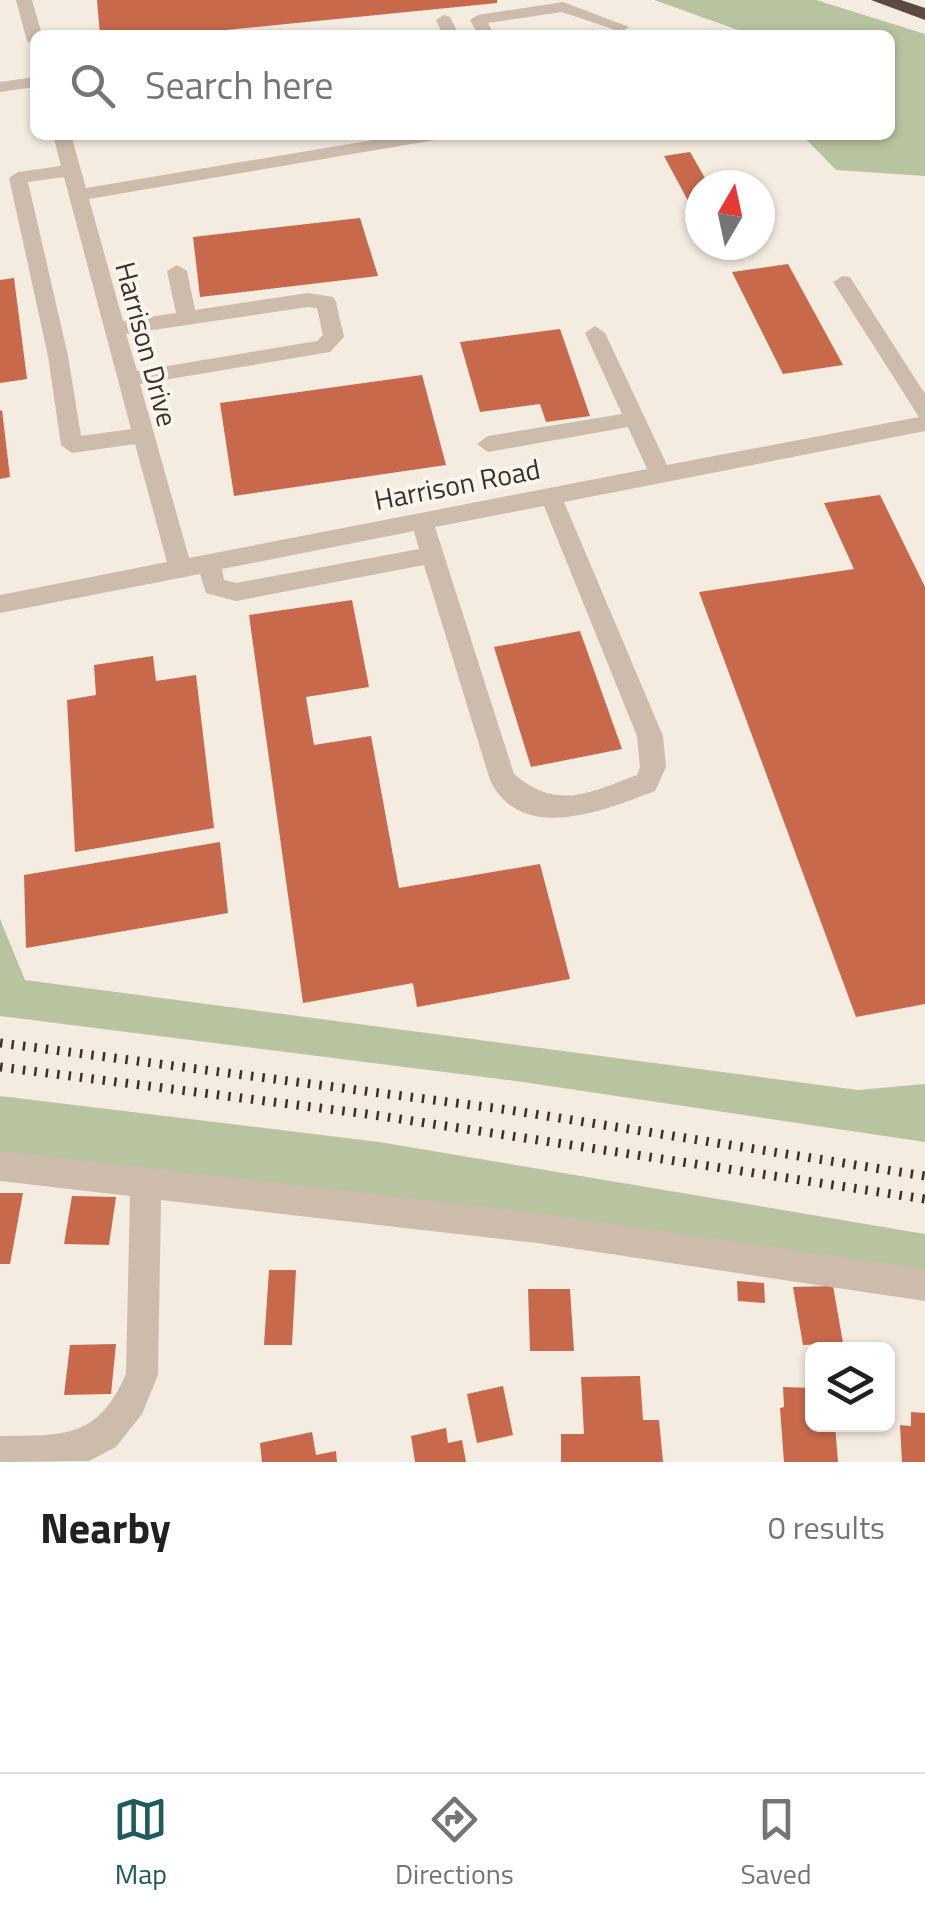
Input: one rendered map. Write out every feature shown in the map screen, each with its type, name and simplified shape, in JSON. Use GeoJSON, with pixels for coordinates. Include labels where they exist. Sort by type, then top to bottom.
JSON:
{"type":"FeatureCollection","features":[{"type":"Feature","properties":{"kind":"highway"},"geometry":{"type":"LineString","coordinates":[[881,0],[925,14]]}},
{"type":"Feature","properties":{"kind":"street"},"geometry":{"type":"LineString","coordinates":[[24,0],[32,30]]}},
{"type":"Feature","properties":{"kind":"street"},"geometry":{"type":"LineString","coordinates":[[483,30],[478,20],[563,7],[622,27]]}},
{"type":"Feature","properties":{"kind":"street"},"geometry":{"type":"LineString","coordinates":[[0,87],[30,83]]}},
{"type":"Feature","properties":{"kind":"street","name":"Harrison Drive"},"geometry":{"type":"LineString","coordinates":[[63,140],[180,568]]}},
{"type":"Feature","properties":{"kind":"street"},"geometry":{"type":"LineString","coordinates":[[80,195],[369,140]]}},
{"type":"Feature","properties":{"kind":"street"},"geometry":{"type":"LineString","coordinates":[[72,170],[18,178],[58,356],[72,445],[143,435]]}},
{"type":"Feature","properties":{"kind":"street"},"geometry":{"type":"LineString","coordinates":[[177,270],[187,318]]}},
{"type":"Feature","properties":{"kind":"street"},"geometry":{"type":"LineString","coordinates":[[843,282],[925,410]]}},
{"type":"Feature","properties":{"kind":"street"},"geometry":{"type":"LineString","coordinates":[[115,330],[308,300],[326,302],[334,337],[323,347],[129,379]]}},
{"type":"Feature","properties":{"kind":"street"},"geometry":{"type":"LineString","coordinates":[[595,333],[661,475]]}},
{"type":"Feature","properties":{"kind":"street"},"geometry":{"type":"LineString","coordinates":[[488,444],[634,419]]}},
{"type":"Feature","properties":{"kind":"street","name":"Harrison Road"},"geometry":{"type":"LineString","coordinates":[[0,604],[925,423]]}},
{"type":"Feature","properties":{"kind":"street"},"geometry":{"type":"LineString","coordinates":[[422,522],[502,780],[516,795],[552,810],[576,808],[646,783],[653,766],[650,736],[551,496]]}},
{"type":"Feature","properties":{"kind":"street"},"geometry":{"type":"LineString","coordinates":[[208,562],[214,587],[221,592],[432,555]]}},
{"type":"Feature","properties":{"kind":"street"},"geometry":{"type":"LineString","coordinates":[[0,1166],[538,1228],[925,1285]]}},
{"type":"Feature","properties":{"kind":"street"},"geometry":{"type":"LineString","coordinates":[[0,1452],[78,1451],[108,1432],[131,1404],[142,1375],[146,1180]]}},
{"type":"Feature","properties":{"kind":"green space"},"geometry":{"type":"Polygon","coordinates":[[[654,0],[816,0],[925,34],[925,176],[836,170],[807,140],[895,140],[895,30],[738,30],[654,0]]]}},
{"type":"Feature","properties":{"kind":"green space"},"geometry":{"type":"Polygon","coordinates":[[[0,919],[25,980],[858,1090],[925,1084],[925,1142],[516,1081],[0,1016],[0,919]]]}},
{"type":"Feature","properties":{"kind":"green space"},"geometry":{"type":"Polygon","coordinates":[[[0,1096],[379,1142],[925,1234],[925,1270],[0,1156],[0,1096]]]}},
{"type":"Feature","properties":{"kind":"building"},"geometry":{"type":"Polygon","coordinates":[[[97,0],[497,0],[227,30],[100,30],[97,0]]]}},
{"type":"Feature","properties":{"kind":"building"},"geometry":{"type":"Polygon","coordinates":[[[690,152],[700,170],[685,170],[685,195],[664,156],[690,152]]]}},
{"type":"Feature","properties":{"kind":"building"},"geometry":{"type":"Polygon","coordinates":[[[360,218],[378,276],[200,297],[193,237],[360,218]]]}},
{"type":"Feature","properties":{"kind":"building"},"geometry":{"type":"Polygon","coordinates":[[[788,264],[843,365],[783,374],[732,272],[788,264]]]}},
{"type":"Feature","properties":{"kind":"building"},"geometry":{"type":"Polygon","coordinates":[[[14,278],[27,379],[0,383],[0,280],[14,278]]]}},
{"type":"Feature","properties":{"kind":"building"},"geometry":{"type":"Polygon","coordinates":[[[560,329],[590,416],[546,422],[540,404],[480,412],[460,342],[560,329]]]}},
{"type":"Feature","properties":{"kind":"building"},"geometry":{"type":"Polygon","coordinates":[[[422,375],[446,465],[234,496],[220,403],[422,375]]]}},
{"type":"Feature","properties":{"kind":"building"},"geometry":{"type":"Polygon","coordinates":[[[0,411],[10,477],[0,479],[0,411]]]}},
{"type":"Feature","properties":{"kind":"building"},"geometry":{"type":"Polygon","coordinates":[[[880,495],[925,587],[925,1004],[856,1017],[699,592],[854,569],[824,503],[880,495]]]}},
{"type":"Feature","properties":{"kind":"building"},"geometry":{"type":"Polygon","coordinates":[[[352,600],[369,687],[306,697],[314,745],[371,736],[399,888],[540,864],[570,979],[417,1007],[413,983],[303,1003],[249,615],[352,600]]]}},
{"type":"Feature","properties":{"kind":"building"},"geometry":{"type":"Polygon","coordinates":[[[580,631],[622,749],[531,767],[494,647],[580,631]]]}},
{"type":"Feature","properties":{"kind":"building"},"geometry":{"type":"Polygon","coordinates":[[[153,656],[156,681],[196,675],[214,828],[75,852],[67,700],[96,695],[94,665],[153,656]]]}},
{"type":"Feature","properties":{"kind":"building"},"geometry":{"type":"Polygon","coordinates":[[[220,842],[228,913],[26,948],[24,875],[220,842]]]}},
{"type":"Feature","properties":{"kind":"building"},"geometry":{"type":"Polygon","coordinates":[[[0,1193],[23,1193],[10,1264],[0,1264],[0,1193]]]}},
{"type":"Feature","properties":{"kind":"building"},"geometry":{"type":"Polygon","coordinates":[[[72,1196],[116,1197],[109,1245],[64,1244],[72,1196]]]}},
{"type":"Feature","properties":{"kind":"building"},"geometry":{"type":"Polygon","coordinates":[[[269,1270],[296,1270],[292,1345],[264,1345],[269,1270]]]}},
{"type":"Feature","properties":{"kind":"building"},"geometry":{"type":"Polygon","coordinates":[[[737,1281],[764,1283],[765,1303],[738,1301],[737,1281]]]}},
{"type":"Feature","properties":{"kind":"building"},"geometry":{"type":"Polygon","coordinates":[[[833,1286],[843,1342],[803,1345],[793,1287],[833,1286]]]}},
{"type":"Feature","properties":{"kind":"building"},"geometry":{"type":"Polygon","coordinates":[[[528,1289],[570,1289],[574,1351],[530,1351],[528,1289]]]}},
{"type":"Feature","properties":{"kind":"building"},"geometry":{"type":"Polygon","coordinates":[[[116,1344],[111,1394],[64,1395],[70,1345],[116,1344]]]}},
{"type":"Feature","properties":{"kind":"building"},"geometry":{"type":"Polygon","coordinates":[[[640,1376],[643,1420],[659,1420],[663,1462],[561,1462],[561,1434],[584,1434],[581,1377],[640,1376]]]}},
{"type":"Feature","properties":{"kind":"building"},"geometry":{"type":"Polygon","coordinates":[[[503,1386],[513,1435],[477,1443],[467,1394],[503,1386]]]}},
{"type":"Feature","properties":{"kind":"building"},"geometry":{"type":"Polygon","coordinates":[[[783,1387],[805,1388],[805,1432],[836,1432],[838,1462],[784,1462],[780,1408],[784,1407],[783,1387]]]}},
{"type":"Feature","properties":{"kind":"building"},"geometry":{"type":"Polygon","coordinates":[[[911,1412],[925,1413],[925,1462],[902,1462],[900,1425],[911,1426],[911,1412]]]}},
{"type":"Feature","properties":{"kind":"building"},"geometry":{"type":"Polygon","coordinates":[[[446,1428],[448,1443],[462,1440],[466,1462],[415,1462],[411,1436],[446,1428]]]}},
{"type":"Feature","properties":{"kind":"building"},"geometry":{"type":"Polygon","coordinates":[[[312,1432],[316,1455],[336,1451],[337,1462],[262,1462],[260,1443],[312,1432]]]}},
{"type":"Feature","properties":{"kind":"railway"},"geometry":{"type":"LineString","coordinates":[[0,1043],[509,1110],[925,1176]]}},
{"type":"Feature","properties":{"kind":"railway"},"geometry":{"type":"LineString","coordinates":[[0,1067],[367,1114],[925,1199]]}}]}
